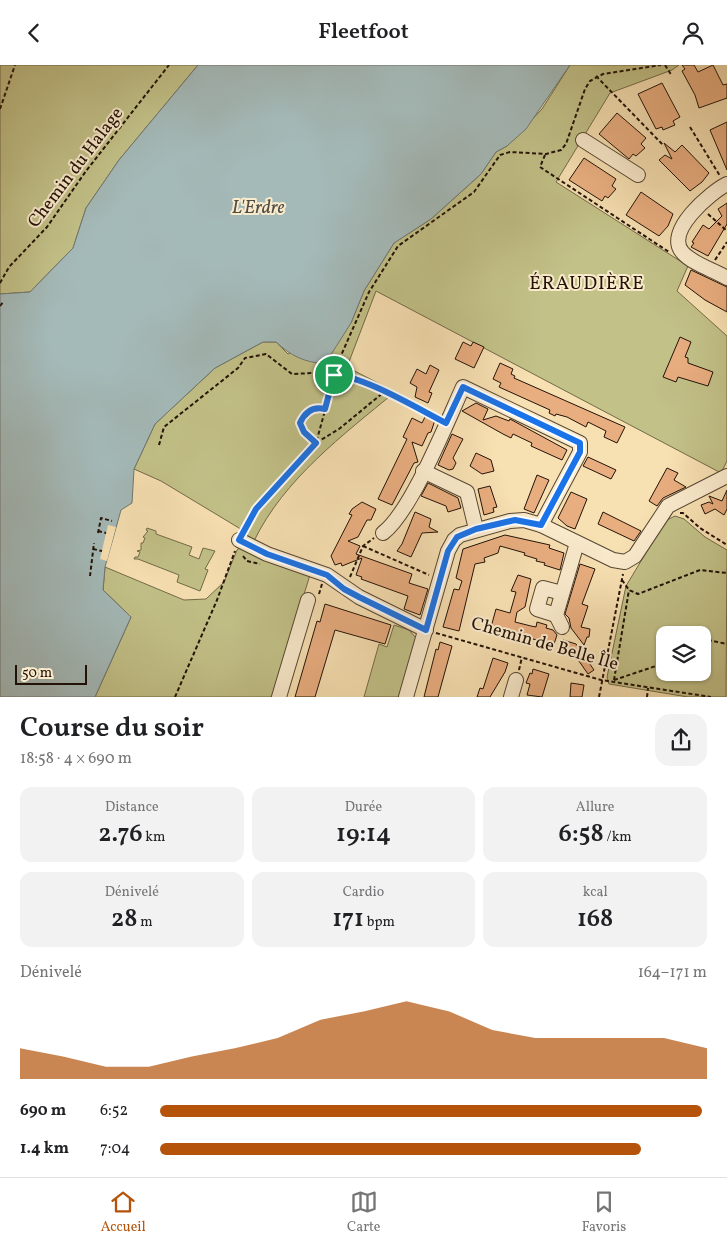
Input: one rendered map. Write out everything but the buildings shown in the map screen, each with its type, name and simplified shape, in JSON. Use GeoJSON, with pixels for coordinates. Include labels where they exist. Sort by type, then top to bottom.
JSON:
{"type":"FeatureCollection","features":[{"type":"Feature","properties":{"kind":"street"},"geometry":{"type":"LineString","coordinates":[[583,140],[638,175]]}},
{"type":"Feature","properties":{"kind":"street"},"geometry":{"type":"LineString","coordinates":[[726,184],[693,210],[678,241],[679,247],[685,255],[727,278]]}},
{"type":"Feature","properties":{"kind":"street"},"geometry":{"type":"LineString","coordinates":[[383,533],[394,525],[423,471],[463,387],[580,443],[580,452],[541,525]]}},
{"type":"Feature","properties":{"kind":"street"},"geometry":{"type":"LineString","coordinates":[[423,471],[467,492],[476,529]]}},
{"type":"Feature","properties":{"kind":"street"},"geometry":{"type":"LineString","coordinates":[[406,697],[429,631],[452,544],[460,535],[476,529],[515,520],[541,525],[613,560],[625,562],[635,556],[668,505],[683,496],[726,479]]}},
{"type":"Feature","properties":{"kind":"street"},"geometry":{"type":"LineString","coordinates":[[239,540],[267,554],[327,575],[344,589],[429,631]]}},
{"type":"Feature","properties":{"kind":"street"},"geometry":{"type":"LineString","coordinates":[[562,593],[543,588],[537,609],[559,621],[562,593],[577,543]]}},
{"type":"Feature","properties":{"kind":"street"},"geometry":{"type":"LineString","coordinates":[[279,697],[308,600]]}},
{"type":"Feature","properties":{"kind":"street"},"geometry":{"type":"LineString","coordinates":[[511,697],[516,680]]}},
{"type":"Feature","properties":{"kind":"path"},"geometry":{"type":"LineString","coordinates":[[0,109],[14,65]]}},
{"type":"Feature","properties":{"kind":"path","name":"Chemin du Halage"},"geometry":{"type":"LineString","coordinates":[[0,283],[9,267],[48,227],[86,171],[169,65]]}},
{"type":"Feature","properties":{"kind":"path"},"geometry":{"type":"LineString","coordinates":[[316,443],[335,374],[369,292],[398,246],[474,192],[500,155],[510,152],[546,154],[561,150],[566,144],[584,89],[596,76],[661,65]]}},
{"type":"Feature","properties":{"kind":"path"},"geometry":{"type":"LineString","coordinates":[[665,65],[672,76]]}},
{"type":"Feature","properties":{"kind":"path"},"geometry":{"type":"LineString","coordinates":[[596,76],[664,146]]}},
{"type":"Feature","properties":{"kind":"path"},"geometry":{"type":"LineString","coordinates":[[690,127],[726,184]]}},
{"type":"Feature","properties":{"kind":"path"},"geometry":{"type":"LineString","coordinates":[[546,154],[540,167],[670,253],[677,256],[685,255]]}},
{"type":"Feature","properties":{"kind":"path"},"geometry":{"type":"LineString","coordinates":[[710,216],[727,231]]}},
{"type":"Feature","properties":{"kind":"path"},"geometry":{"type":"LineString","coordinates":[[715,260],[727,242]]}},
{"type":"Feature","properties":{"kind":"path"},"geometry":{"type":"LineString","coordinates":[[0,306],[4,301]]}},
{"type":"Feature","properties":{"kind":"path"},"geometry":{"type":"LineString","coordinates":[[159,445],[164,427],[216,387],[238,368],[245,358],[251,355],[266,354],[292,374],[335,374],[364,382],[446,423]]}},
{"type":"Feature","properties":{"kind":"path"},"geometry":{"type":"LineString","coordinates":[[175,697],[217,600],[239,540],[256,509],[316,443],[339,429],[384,392]]}},
{"type":"Feature","properties":{"kind":"path"},"geometry":{"type":"LineString","coordinates":[[316,443],[304,432],[300,423],[306,413],[313,409],[325,409]]}},
{"type":"Feature","properties":{"kind":"path"},"geometry":{"type":"LineString","coordinates":[[674,512],[683,513],[700,528],[727,545]]}},
{"type":"Feature","properties":{"kind":"path"},"geometry":{"type":"LineString","coordinates":[[106,533],[98,532],[101,518],[112,521]]}},
{"type":"Feature","properties":{"kind":"path"},"geometry":{"type":"LineString","coordinates":[[352,574],[363,546],[369,540],[383,533]]}},
{"type":"Feature","properties":{"kind":"path"},"geometry":{"type":"LineString","coordinates":[[90,576],[94,543]]}},
{"type":"Feature","properties":{"kind":"path"},"geometry":{"type":"LineString","coordinates":[[363,546],[435,578]]}},
{"type":"Feature","properties":{"kind":"path"},"geometry":{"type":"LineString","coordinates":[[93,549],[102,551]]}},
{"type":"Feature","properties":{"kind":"path"},"geometry":{"type":"LineString","coordinates":[[599,697],[625,562]]}},
{"type":"Feature","properties":{"kind":"path"},"geometry":{"type":"LineString","coordinates":[[622,579],[629,590],[638,594],[700,570],[727,573]]}},
{"type":"Feature","properties":{"kind":"path"},"geometry":{"type":"LineString","coordinates":[[614,680],[629,590]]}},
{"type":"Feature","properties":{"kind":"path","name":"Chemin de Belle Île"},"geometry":{"type":"LineString","coordinates":[[429,631],[601,681],[711,697]]}},
{"type":"Feature","properties":{"kind":"path"},"geometry":{"type":"LineString","coordinates":[[711,641],[727,644]]}},
{"type":"Feature","properties":{"kind":"path"},"geometry":{"type":"LineString","coordinates":[[610,682],[656,666]]}},
{"type":"Feature","properties":{"kind":"path"},"geometry":{"type":"LineString","coordinates":[[647,697],[648,688]]}},
{"type":"Feature","properties":{"kind":"shaded area"},"geometry":{"type":"Polygon","coordinates":[[[0,65],[198,65],[119,160],[86,208],[73,248],[30,292],[0,294],[0,65]]]}},
{"type":"Feature","properties":{"kind":"shaded area"},"geometry":{"type":"Polygon","coordinates":[[[570,65],[679,65],[672,70],[610,93],[556,182],[688,266],[677,291],[727,336],[727,461],[721,473],[376,291],[347,367],[395,392],[335,442],[298,478],[281,498],[254,541],[239,528],[161,481],[134,469],[155,424],[215,368],[263,342],[276,342],[288,354],[351,323],[364,291],[394,243],[431,219],[481,174],[496,152],[507,146],[542,109],[570,65]]]}},
{"type":"Feature","properties":{"kind":"shaded area"},"geometry":{"type":"Polygon","coordinates":[[[675,516],[684,519],[705,537],[727,550],[726,697],[688,697],[609,684],[607,677],[626,586],[665,521],[675,516]]]}},
{"type":"Feature","properties":{"kind":"shaded area"},"geometry":{"type":"Polygon","coordinates":[[[147,528],[156,531],[156,534],[192,547],[189,555],[199,559],[203,548],[215,551],[205,569],[208,570],[200,591],[177,582],[179,575],[134,559],[138,557],[140,552],[137,551],[141,550],[141,543],[143,543],[145,538],[143,537],[148,531],[146,530],[147,528]]]}},
{"type":"Feature","properties":{"kind":"shaded area"},"geometry":{"type":"Polygon","coordinates":[[[242,546],[310,575],[272,697],[95,697],[131,617],[103,590],[105,567],[184,600],[206,599],[224,582],[237,550],[242,546]]]}},
{"type":"Feature","properties":{"kind":"shaded area"},"geometry":{"type":"Polygon","coordinates":[[[394,625],[409,630],[416,638],[399,697],[364,697],[379,644],[387,647],[394,625]]]}},
{"type":"Feature","properties":{"kind":"water","name":"L'Erdre"},"geometry":{"type":"Polygon","coordinates":[[[198,65],[570,65],[526,129],[507,146],[496,152],[481,174],[431,219],[394,243],[364,291],[351,323],[325,364],[311,362],[298,357],[276,342],[263,342],[215,368],[155,424],[134,469],[132,503],[121,510],[105,567],[103,590],[131,617],[95,697],[0,697],[0,294],[30,292],[73,248],[86,208],[119,160],[198,65]]]}},
{"type":"Feature","properties":{"kind":"pier"},"geometry":{"type":"Polygon","coordinates":[[[108,525],[116,527],[107,561],[100,559],[108,525]]]}},
{"type":"Feature","properties":{"kind":"district","name":"ÉRAUDIÈRE"},"geometry":{"type":"Point","coordinates":[587,282]}},
{"type":"Feature","properties":{"kind":"route"},"geometry":{"type":"LineString","coordinates":[[334,375],[343,375],[364,382],[446,423],[463,387],[580,443],[580,452],[541,525],[524,520],[515,520],[464,533],[454,540],[448,551],[426,630],[344,589],[327,575],[267,554],[239,540],[256,509],[316,443],[308,438],[300,427],[300,423],[306,413],[313,409],[325,409],[334,375]]}}]}
